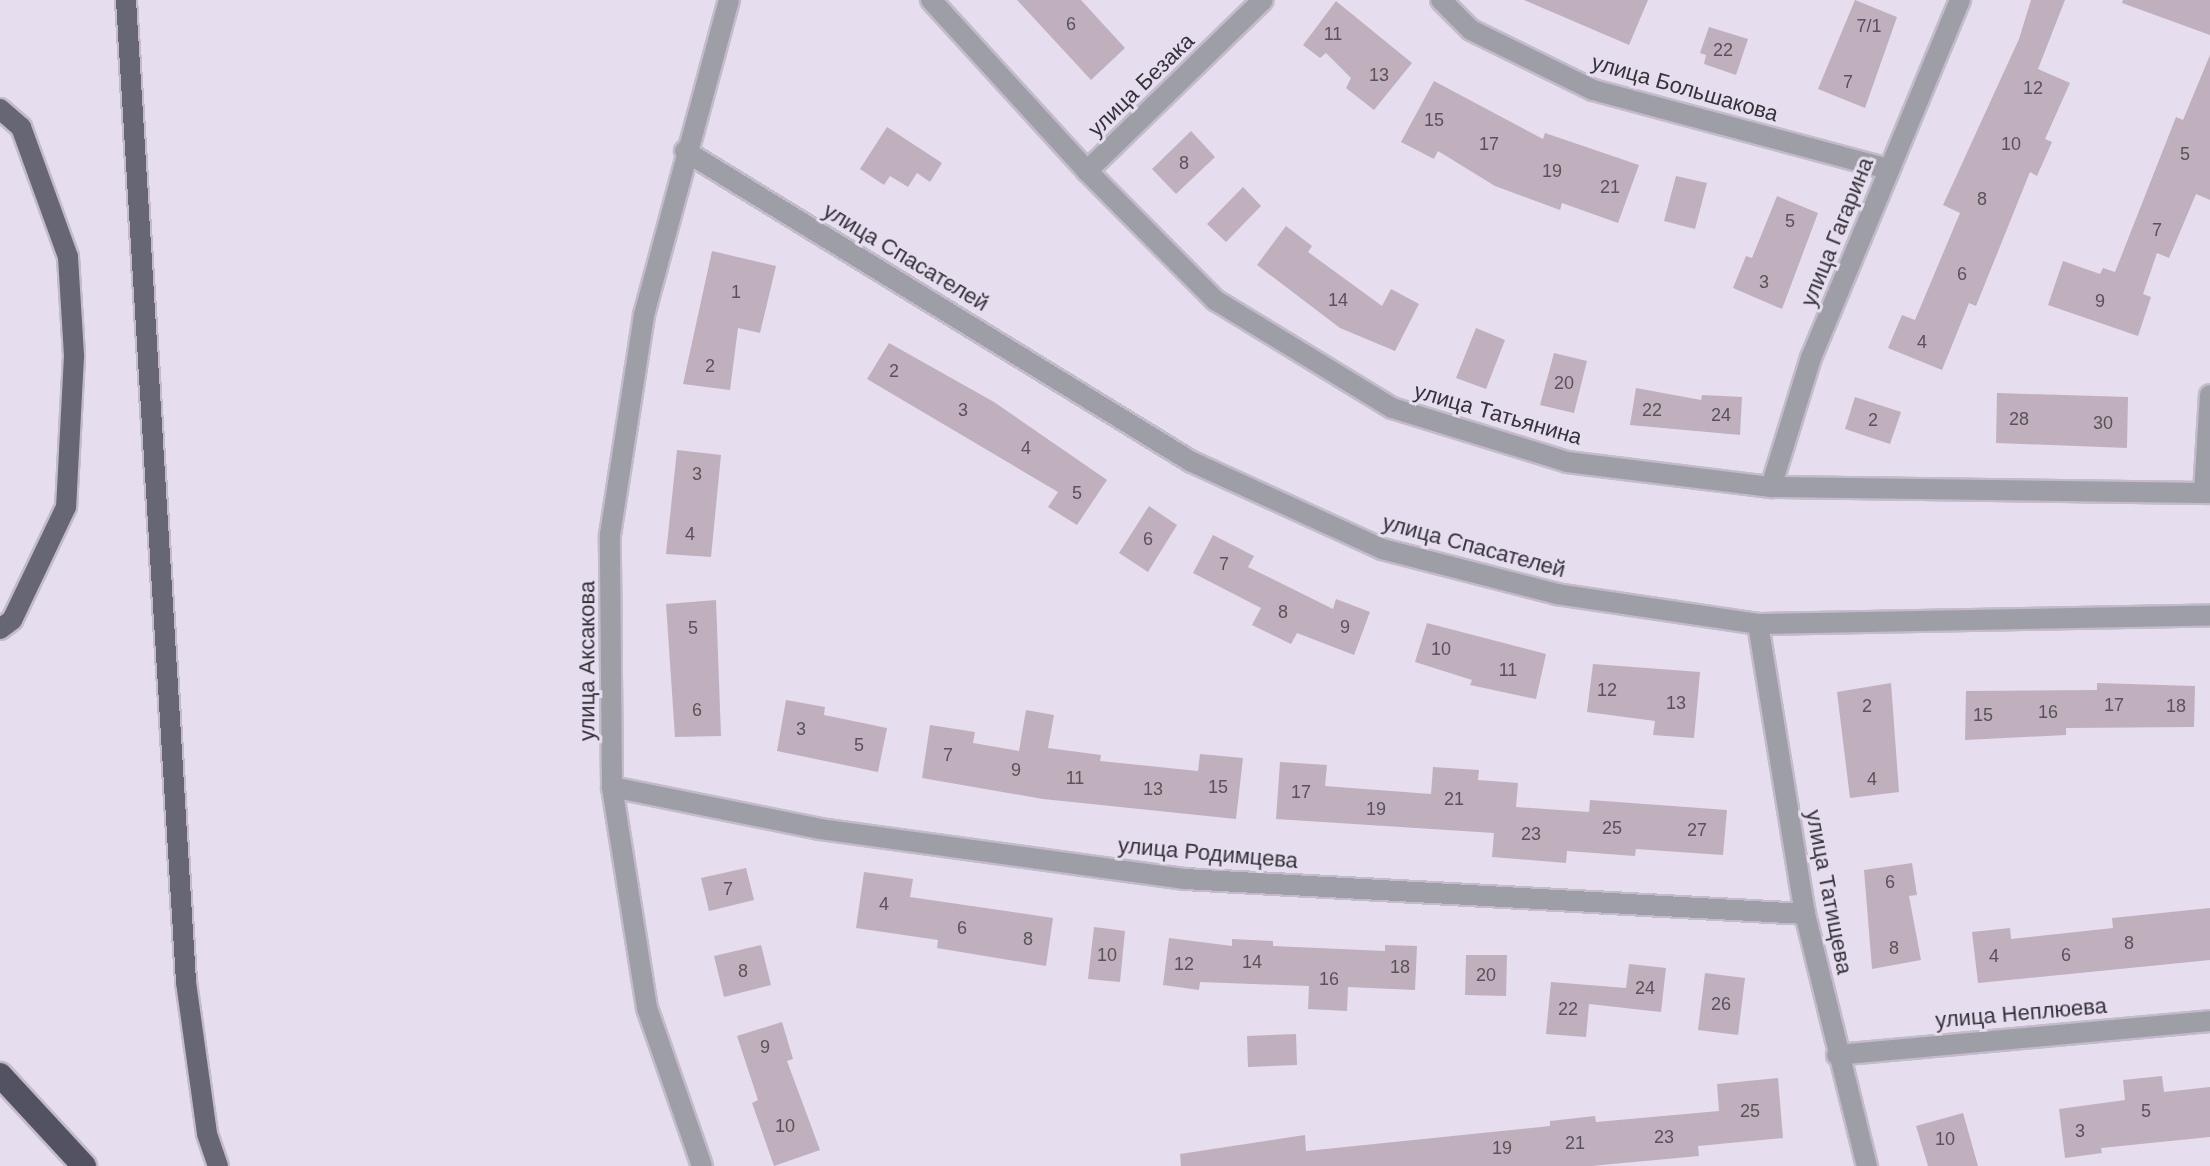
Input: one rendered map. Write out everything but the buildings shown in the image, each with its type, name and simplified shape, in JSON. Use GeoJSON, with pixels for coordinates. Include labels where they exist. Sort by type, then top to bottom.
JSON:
{"type":"FeatureCollection","features":[{"type":"Feature","properties":{"kind":"highway"},"geometry":{"type":"LineString","coordinates":[[0,1075],[84,1166]]}},
{"type":"Feature","properties":{"kind":"main road"},"geometry":{"type":"LineString","coordinates":[[126,0],[186,982],[207,1134],[218,1166]]}},
{"type":"Feature","properties":{"kind":"main road"},"geometry":{"type":"LineString","coordinates":[[0,109],[21,127],[68,257],[74,356],[66,507],[12,620],[0,629]]}},
{"type":"Feature","properties":{"kind":"street","name":"улица Аксакова"},"geometry":{"type":"LineString","coordinates":[[702,1166],[647,1008],[612,787],[610,535],[644,315],[685,151],[729,0]]}},
{"type":"Feature","properties":{"kind":"street","name":"улица Татьянина"},"geometry":{"type":"LineString","coordinates":[[931,0],[1087,171],[1215,300],[1392,408],[1567,462],[1771,487],[2207,493]]}},
{"type":"Feature","properties":{"kind":"street","name":"улица Безака"},"geometry":{"type":"LineString","coordinates":[[1087,171],[1263,0]]}},
{"type":"Feature","properties":{"kind":"street","name":"улица Большакова"},"geometry":{"type":"LineString","coordinates":[[1441,0],[1471,30],[1593,90],[1888,169]]}},
{"type":"Feature","properties":{"kind":"street","name":"улица Гагарина"},"geometry":{"type":"LineString","coordinates":[[1771,487],[1811,358],[1960,0]]}},
{"type":"Feature","properties":{"kind":"street","name":"улица Спасателей"},"geometry":{"type":"LineString","coordinates":[[685,151],[1190,461],[1382,549],[1557,594],[1758,624],[2210,615]]}},
{"type":"Feature","properties":{"kind":"street"},"geometry":{"type":"LineString","coordinates":[[2207,493],[2210,395]]}},
{"type":"Feature","properties":{"kind":"street","name":"улица Татищева"},"geometry":{"type":"LineString","coordinates":[[1758,624],[1805,914],[1837,1055],[1867,1166]]}},
{"type":"Feature","properties":{"kind":"street","name":"улица Родимцева"},"geometry":{"type":"LineString","coordinates":[[612,787],[820,829],[1185,879],[1805,914]]}},
{"type":"Feature","properties":{"kind":"street","name":"улица Неплюева"},"geometry":{"type":"LineString","coordinates":[[1837,1055],[2210,1021]]}}]}
